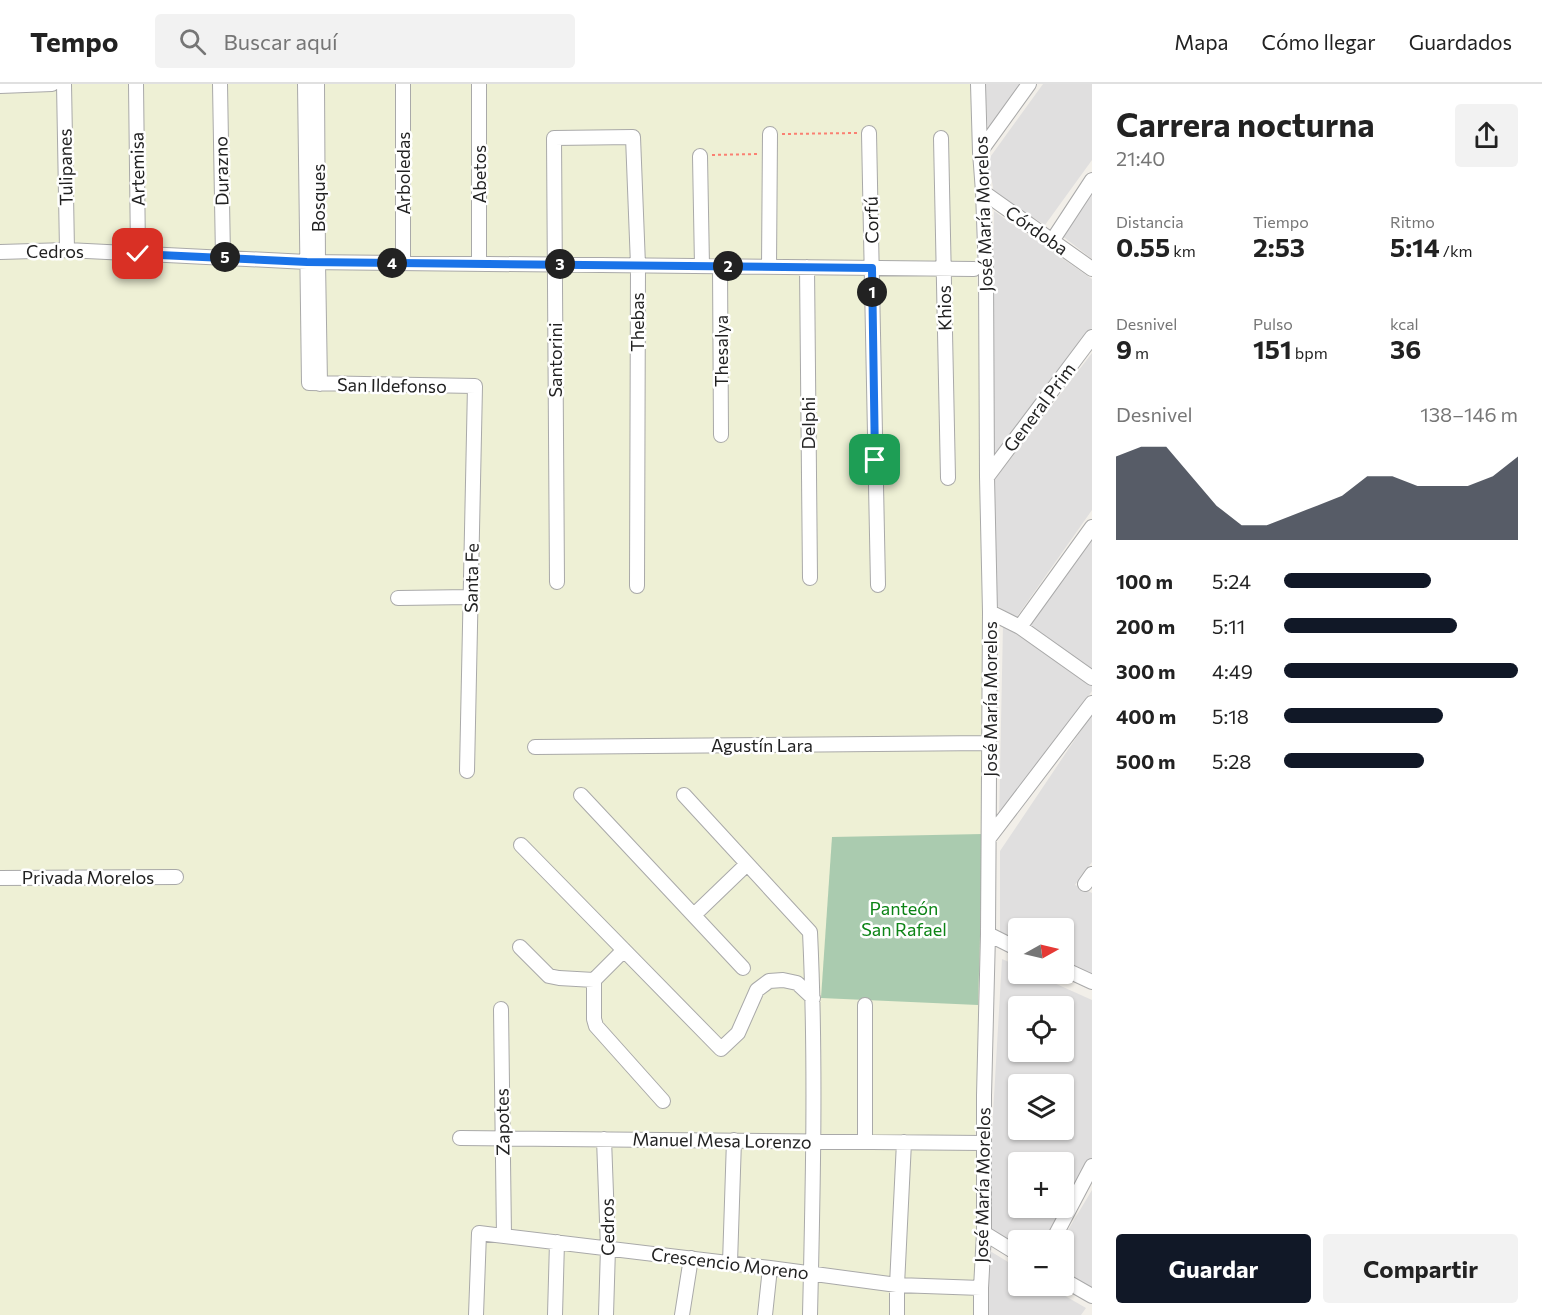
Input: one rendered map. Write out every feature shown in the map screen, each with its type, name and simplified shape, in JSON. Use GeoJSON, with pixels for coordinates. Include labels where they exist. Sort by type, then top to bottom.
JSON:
{"type":"FeatureCollection","features":[{"type":"Feature","properties":{"kind":"street"},"geometry":{"type":"LineString","coordinates":[[0,86],[52,84]]}},
{"type":"Feature","properties":{"kind":"street","name":"Tulipanes"},"geometry":{"type":"LineString","coordinates":[[64,84],[67,249]]}},
{"type":"Feature","properties":{"kind":"street","name":"Artemisa"},"geometry":{"type":"LineString","coordinates":[[136,84],[138,254]]}},
{"type":"Feature","properties":{"kind":"street","name":"Durazno"},"geometry":{"type":"LineString","coordinates":[[220,84],[223,257]]}},
{"type":"Feature","properties":{"kind":"street","name":"Bosques"},"geometry":{"type":"LineString","coordinates":[[305,84],[314,384]]}},
{"type":"Feature","properties":{"kind":"street","name":"Bosques"},"geometry":{"type":"LineString","coordinates":[[312,262],[317,84]]}},
{"type":"Feature","properties":{"kind":"street","name":"Arboledas"},"geometry":{"type":"LineString","coordinates":[[403,84],[403,263]]}},
{"type":"Feature","properties":{"kind":"street","name":"Abetos"},"geometry":{"type":"LineString","coordinates":[[479,84],[479,264]]}},
{"type":"Feature","properties":{"kind":"street","name":"José María Morelos"},"geometry":{"type":"LineString","coordinates":[[978,84],[986,273],[990,612],[988,934],[981,1315]]}},
{"type":"Feature","properties":{"kind":"street"},"geometry":{"type":"LineString","coordinates":[[980,152],[1029,84]]}},
{"type":"Feature","properties":{"kind":"street","name":"Corfú"},"geometry":{"type":"LineString","coordinates":[[869,133],[878,585]]}},
{"type":"Feature","properties":{"kind":"street"},"geometry":{"type":"LineString","coordinates":[[769,267],[770,134]]}},
{"type":"Feature","properties":{"kind":"street","name":"Thebas"},"geometry":{"type":"LineString","coordinates":[[554,138],[633,137],[638,265],[637,586]]}},
{"type":"Feature","properties":{"kind":"street","name":"Santorini"},"geometry":{"type":"LineString","coordinates":[[554,138],[557,582]]}},
{"type":"Feature","properties":{"kind":"street","name":"Khios"},"geometry":{"type":"LineString","coordinates":[[941,138],[948,478]]}},
{"type":"Feature","properties":{"kind":"street"},"geometry":{"type":"LineString","coordinates":[[700,156],[702,266]]}},
{"type":"Feature","properties":{"kind":"street"},"geometry":{"type":"LineString","coordinates":[[1052,241],[1092,180]]}},
{"type":"Feature","properties":{"kind":"street","name":"Córdoba"},"geometry":{"type":"LineString","coordinates":[[983,192],[1092,269]]}},
{"type":"Feature","properties":{"kind":"street","name":"Cedros"},"geometry":{"type":"LineString","coordinates":[[0,252],[67,249],[312,262],[974,269]]}},
{"type":"Feature","properties":{"kind":"street","name":"Thesalya"},"geometry":{"type":"LineString","coordinates":[[720,266],[721,435]]}},
{"type":"Feature","properties":{"kind":"street","name":"Delphi"},"geometry":{"type":"LineString","coordinates":[[807,267],[810,578]]}},
{"type":"Feature","properties":{"kind":"street","name":"General Prim"},"geometry":{"type":"LineString","coordinates":[[987,477],[1092,337]]}},
{"type":"Feature","properties":{"kind":"street","name":"San Ildefonso"},"geometry":{"type":"LineString","coordinates":[[314,384],[475,386]]}},
{"type":"Feature","properties":{"kind":"street","name":"Santa Fe"},"geometry":{"type":"LineString","coordinates":[[467,771],[475,386]]}},
{"type":"Feature","properties":{"kind":"street"},"geometry":{"type":"LineString","coordinates":[[1020,627],[1092,527]]}},
{"type":"Feature","properties":{"kind":"street"},"geometry":{"type":"LineString","coordinates":[[398,598],[471,597]]}},
{"type":"Feature","properties":{"kind":"street"},"geometry":{"type":"LineString","coordinates":[[990,612],[1020,627],[1092,678]]}},
{"type":"Feature","properties":{"kind":"street"},"geometry":{"type":"LineString","coordinates":[[989,838],[1092,703]]}},
{"type":"Feature","properties":{"kind":"street","name":"Agustín Lara"},"geometry":{"type":"LineString","coordinates":[[535,747],[989,743]]}},
{"type":"Feature","properties":{"kind":"street"},"geometry":{"type":"LineString","coordinates":[[581,795],[743,968]]}},
{"type":"Feature","properties":{"kind":"street"},"geometry":{"type":"LineString","coordinates":[[684,795],[810,932],[814,1142],[810,1315]]}},
{"type":"Feature","properties":{"kind":"street"},"geometry":{"type":"LineString","coordinates":[[521,845],[721,1049],[738,1034],[757,990],[769,981],[783,980],[797,983],[813,998]]}},
{"type":"Feature","properties":{"kind":"street"},"geometry":{"type":"LineString","coordinates":[[694,915],[747,864]]}},
{"type":"Feature","properties":{"kind":"street","name":"Privada Morelos"},"geometry":{"type":"LineString","coordinates":[[0,878],[176,877]]}},
{"type":"Feature","properties":{"kind":"street"},"geometry":{"type":"LineString","coordinates":[[988,934],[1008,944]]}},
{"type":"Feature","properties":{"kind":"street"},"geometry":{"type":"LineString","coordinates":[[520,947],[549,976],[594,980]]}},
{"type":"Feature","properties":{"kind":"street"},"geometry":{"type":"LineString","coordinates":[[624,950],[594,980],[594,1019],[596,1026],[663,1101]]}},
{"type":"Feature","properties":{"kind":"street"},"geometry":{"type":"LineString","coordinates":[[1074,974],[1092,982]]}},
{"type":"Feature","properties":{"kind":"street"},"geometry":{"type":"LineString","coordinates":[[865,1142],[866,1005]]}},
{"type":"Feature","properties":{"kind":"street","name":"Zapotes"},"geometry":{"type":"LineString","coordinates":[[501,1009],[504,1236]]}},
{"type":"Feature","properties":{"kind":"street","name":"Manuel Mesa Lorenzo"},"geometry":{"type":"LineString","coordinates":[[460,1138],[983,1143]]}},
{"type":"Feature","properties":{"kind":"street","name":"Cedros"},"geometry":{"type":"LineString","coordinates":[[604,1139],[608,1248],[606,1315]]}},
{"type":"Feature","properties":{"kind":"street"},"geometry":{"type":"LineString","coordinates":[[730,1263],[735,1140]]}},
{"type":"Feature","properties":{"kind":"street"},"geometry":{"type":"LineString","coordinates":[[897,1315],[904,1142]]}},
{"type":"Feature","properties":{"kind":"street"},"geometry":{"type":"LineString","coordinates":[[1058,1230],[1092,1166]]}},
{"type":"Feature","properties":{"kind":"street","name":"Crescencio Moreno"},"geometry":{"type":"LineString","coordinates":[[476,1315],[479,1233],[897,1285],[981,1288]]}},
{"type":"Feature","properties":{"kind":"street"},"geometry":{"type":"LineString","coordinates":[[984,1233],[1008,1248]]}},
{"type":"Feature","properties":{"kind":"street"},"geometry":{"type":"LineString","coordinates":[[555,1315],[557,1242]]}},
{"type":"Feature","properties":{"kind":"street"},"geometry":{"type":"LineString","coordinates":[[682,1315],[691,1258]]}},
{"type":"Feature","properties":{"kind":"street"},"geometry":{"type":"LineString","coordinates":[[765,1315],[770,1268]]}},
{"type":"Feature","properties":{"kind":"street"},"geometry":{"type":"LineString","coordinates":[[1074,1286],[1092,1296]]}},
{"type":"Feature","properties":{"kind":"path"},"geometry":{"type":"LineString","coordinates":[[770,134],[869,133]]}},
{"type":"Feature","properties":{"kind":"path"},"geometry":{"type":"LineString","coordinates":[[700,156],[770,154]]}},
{"type":"Feature","properties":{"kind":"shaded area"},"geometry":{"type":"Polygon","coordinates":[[[985,84],[1024,84],[988,134],[985,84]]]}},
{"type":"Feature","properties":{"kind":"shaded area"},"geometry":{"type":"Polygon","coordinates":[[[1043,84],[1092,84],[1092,160],[1045,225],[994,193],[988,160],[1043,84]]]}},
{"type":"Feature","properties":{"kind":"shaded area"},"geometry":{"type":"Polygon","coordinates":[[[1092,190],[1092,259],[1061,235],[1092,190]]]}},
{"type":"Feature","properties":{"kind":"shaded area"},"geometry":{"type":"Polygon","coordinates":[[[994,211],[1092,279],[1092,328],[991,465],[994,211]]]}},
{"type":"Feature","properties":{"kind":"shaded area"},"geometry":{"type":"Polygon","coordinates":[[[1092,353],[1092,510],[1016,618],[996,605],[992,483],[1092,353]]]}},
{"type":"Feature","properties":{"kind":"shaded area"},"geometry":{"type":"Polygon","coordinates":[[[1092,539],[1092,673],[1029,627],[1092,539]]]}},
{"type":"Feature","properties":{"kind":"shaded area"},"geometry":{"type":"Polygon","coordinates":[[[1003,625],[1092,686],[1092,691],[999,821],[1003,625]]]}},
{"type":"Feature","properties":{"kind":"shaded area"},"geometry":{"type":"Polygon","coordinates":[[[1092,714],[1092,862],[1075,885],[1092,893],[1092,979],[1074,971],[1074,918],[1008,918],[1008,941],[1000,937],[1000,851],[1092,714]]]}},
{"type":"Feature","properties":{"kind":"shaded area"},"geometry":{"type":"Polygon","coordinates":[[[1002,959],[1008,962],[1008,984],[1056,984],[1092,1000],[1092,1168],[1074,1200],[1074,1152],[1008,1152],[1008,1218],[1064,1218],[1057,1230],[1008,1230],[1008,1246],[986,1234],[1002,959]]]}},
{"type":"Feature","properties":{"kind":"shaded area"},"geometry":{"type":"Polygon","coordinates":[[[1092,1190],[1092,1295],[1074,1283],[1074,1230],[1068,1230],[1092,1190]]]}},
{"type":"Feature","properties":{"kind":"shaded area"},"geometry":{"type":"Polygon","coordinates":[[[985,1248],[1008,1262],[1008,1296],[1065,1296],[1086,1308],[1081,1315],[983,1315],[985,1248]]]}},
{"type":"Feature","properties":{"kind":"green space"},"geometry":{"type":"Polygon","coordinates":[[[0,84],[973,84],[985,615],[981,831],[982,1001],[975,1140],[987,1141],[978,1315],[0,1315],[0,84]]]}},
{"type":"Feature","properties":{"kind":"green space","name":"Panteón San Rafael"},"geometry":{"type":"Polygon","coordinates":[[[983,834],[978,1005],[821,998],[832,837],[983,834]]]}},
{"type":"Feature","properties":{"kind":"route"},"geometry":{"type":"LineString","coordinates":[[138,254],[307,262],[872,268],[875,460]]}}]}
